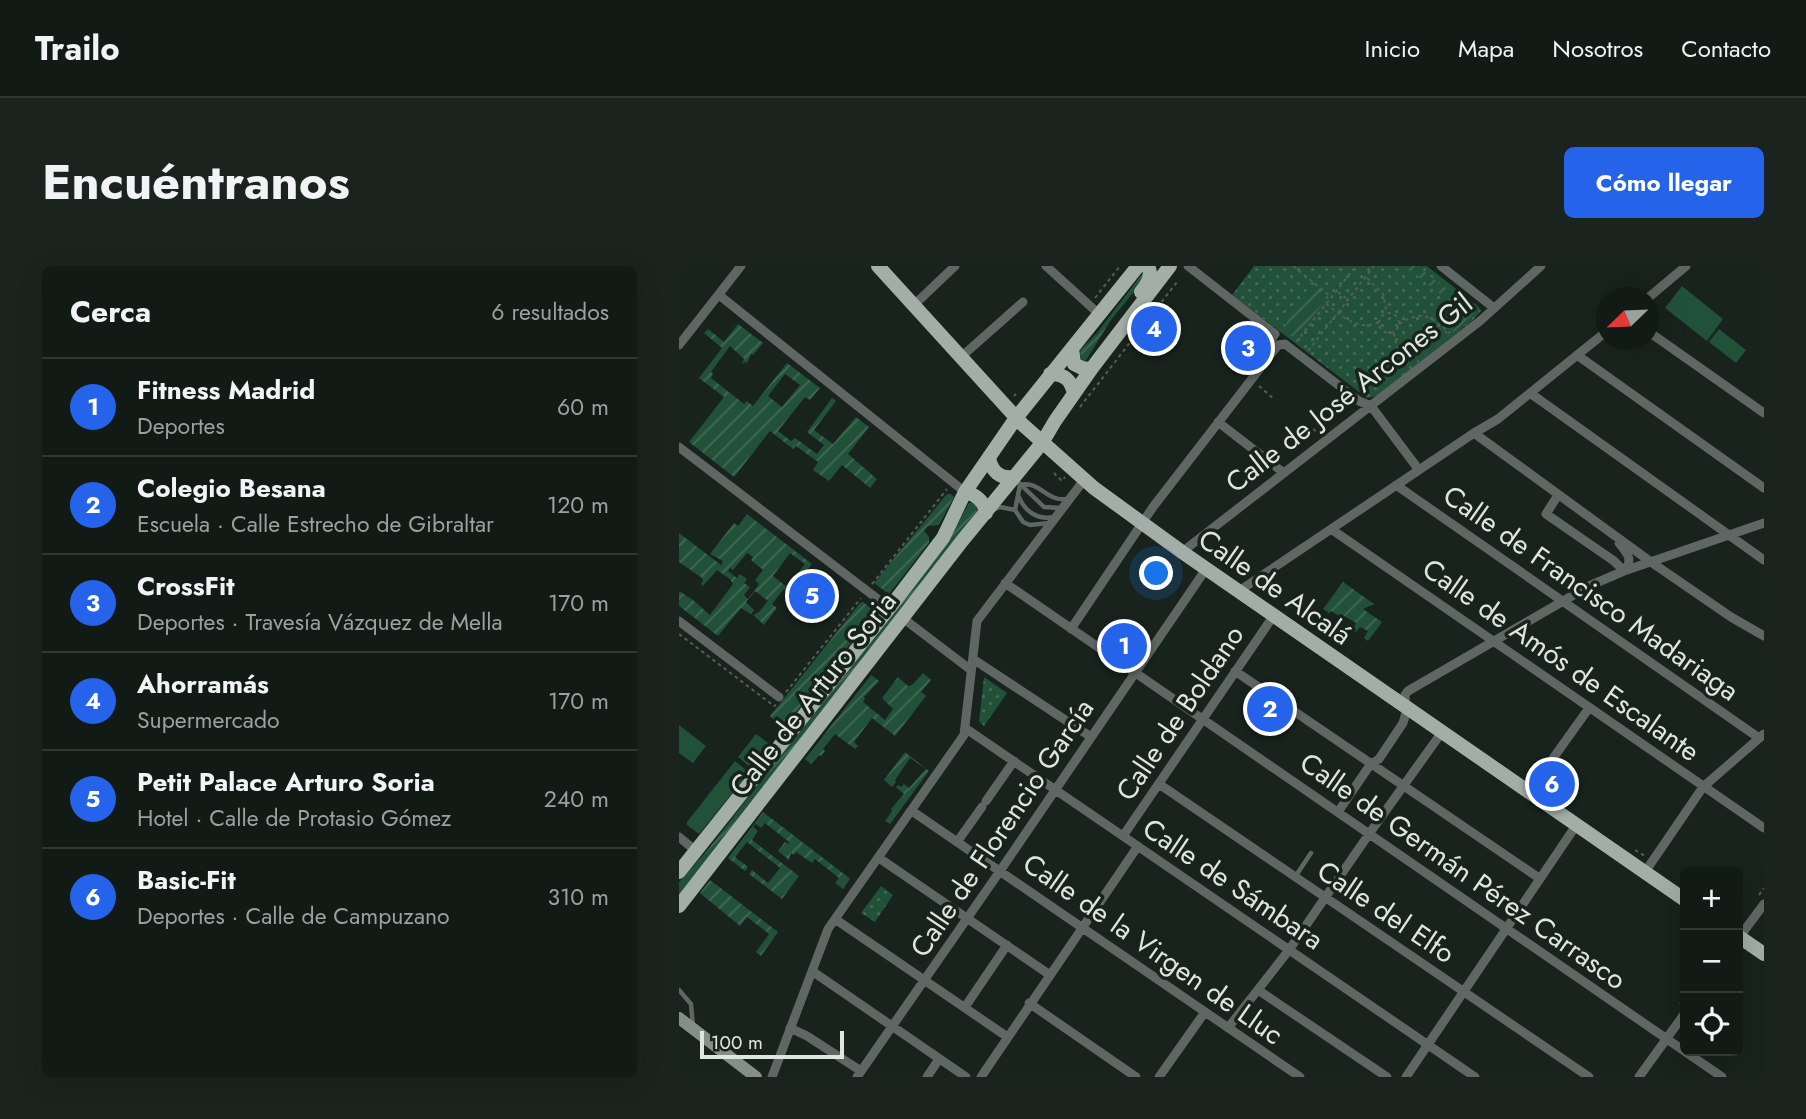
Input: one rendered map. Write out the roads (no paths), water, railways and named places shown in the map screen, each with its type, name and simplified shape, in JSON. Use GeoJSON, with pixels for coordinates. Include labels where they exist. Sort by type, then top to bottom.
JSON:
{"type":"FeatureCollection","features":[{"type":"Feature","properties":{"kind":"main road","name":"Calle de Alcalá"},"geometry":{"type":"LineString","coordinates":[[878,266],[1016,418],[1084,480],[1206,569],[1680,896]]}},
{"type":"Feature","properties":{"kind":"main road","name":"Calle de Arturo Soria"},"geometry":{"type":"LineString","coordinates":[[679,872],[943,538],[965,492],[1016,418],[1072,348],[1096,308],[1138,266]]}},
{"type":"Feature","properties":{"kind":"main road"},"geometry":{"type":"LineString","coordinates":[[1105,352],[1108,334],[1149,279],[1151,273],[1148,266]]}},
{"type":"Feature","properties":{"kind":"main road"},"geometry":{"type":"LineString","coordinates":[[1105,352],[1170,266]]}},
{"type":"Feature","properties":{"kind":"main road"},"geometry":{"type":"LineString","coordinates":[[1072,348],[1074,364],[1084,369],[1092,368]]}},
{"type":"Feature","properties":{"kind":"main road","name":"Calle de Arturo Soria"},"geometry":{"type":"LineString","coordinates":[[679,906],[986,513],[1017,481],[1105,352]]}},
{"type":"Feature","properties":{"kind":"main road"},"geometry":{"type":"LineString","coordinates":[[1050,374],[1067,378],[1072,383],[1074,394]]}},
{"type":"Feature","properties":{"kind":"main road"},"geometry":{"type":"LineString","coordinates":[[989,457],[996,473],[1017,481]]}},
{"type":"Feature","properties":{"kind":"main road"},"geometry":{"type":"LineString","coordinates":[[965,492],[982,501],[986,513]]}},
{"type":"Feature","properties":{"kind":"main road"},"geometry":{"type":"LineString","coordinates":[[1743,941],[1764,954]]}},
{"type":"Feature","properties":{"kind":"street"},"geometry":{"type":"LineString","coordinates":[[679,345],[741,266]]}},
{"type":"Feature","properties":{"kind":"street"},"geometry":{"type":"LineString","coordinates":[[914,305],[955,266]]}},
{"type":"Feature","properties":{"kind":"street"},"geometry":{"type":"LineString","coordinates":[[1046,266],[1096,308]]}},
{"type":"Feature","properties":{"kind":"street"},"geometry":{"type":"LineString","coordinates":[[1071,629],[1142,524],[1251,380],[1275,334],[1188,266]]}},
{"type":"Feature","properties":{"kind":"street"},"geometry":{"type":"LineString","coordinates":[[1441,266],[1494,308]]}},
{"type":"Feature","properties":{"kind":"street","name":"Calle de José Arcones Gil"},"geometry":{"type":"LineString","coordinates":[[1182,552],[1415,372],[1541,266]]}},
{"type":"Feature","properties":{"kind":"street"},"geometry":{"type":"LineString","coordinates":[[1659,289],[1686,266]]}},
{"type":"Feature","properties":{"kind":"street"},"geometry":{"type":"LineString","coordinates":[[719,295],[965,492]]}},
{"type":"Feature","properties":{"kind":"street"},"geometry":{"type":"LineString","coordinates":[[961,357],[1023,302]]}},
{"type":"Feature","properties":{"kind":"street"},"geometry":{"type":"LineString","coordinates":[[1659,339],[1764,413]]}},
{"type":"Feature","properties":{"kind":"street"},"geometry":{"type":"LineString","coordinates":[[1239,591],[1498,419],[1596,340]]}},
{"type":"Feature","properties":{"kind":"street"},"geometry":{"type":"LineString","coordinates":[[1271,346],[1285,344],[1306,354],[1359,401],[1371,406],[1419,470]]}},
{"type":"Feature","properties":{"kind":"street"},"geometry":{"type":"LineString","coordinates":[[1577,355],[1764,488]]}},
{"type":"Feature","properties":{"kind":"street"},"geometry":{"type":"LineString","coordinates":[[1530,393],[1764,560]]}},
{"type":"Feature","properties":{"kind":"street"},"geometry":{"type":"LineString","coordinates":[[1218,422],[1284,473]]}},
{"type":"Feature","properties":{"kind":"street"},"geometry":{"type":"LineString","coordinates":[[1474,433],[1651,562],[1731,617],[1764,636]]}},
{"type":"Feature","properties":{"kind":"street"},"geometry":{"type":"LineString","coordinates":[[679,447],[873,596],[891,606]]}},
{"type":"Feature","properties":{"kind":"street"},"geometry":{"type":"LineString","coordinates":[[772,1077],[828,929],[961,741],[965,728],[977,621],[1084,480]]}},
{"type":"Feature","properties":{"kind":"street","name":"Calle de Francisco Madariaga"},"geometry":{"type":"LineString","coordinates":[[1396,485],[1762,736]]}},
{"type":"Feature","properties":{"kind":"street"},"geometry":{"type":"LineString","coordinates":[[1558,495],[1546,514],[1624,571]]}},
{"type":"Feature","properties":{"kind":"street"},"geometry":{"type":"LineString","coordinates":[[1338,813],[1370,765],[1379,759],[1403,723],[1405,695],[1408,691],[1589,586],[1624,571],[1764,523]]}},
{"type":"Feature","properties":{"kind":"street","name":"Calle de Amós de Escalante"},"geometry":{"type":"LineString","coordinates":[[1331,529],[1764,828]]}},
{"type":"Feature","properties":{"kind":"street"},"geometry":{"type":"LineString","coordinates":[[1611,532],[1629,558],[1629,565],[1624,571]]}},
{"type":"Feature","properties":{"kind":"street","name":"Calle de Florencio García"},"geometry":{"type":"LineString","coordinates":[[859,1074],[1206,569]]}},
{"type":"Feature","properties":{"kind":"street","name":"Calle de Germán Pérez Carrasco"},"geometry":{"type":"LineString","coordinates":[[1005,583],[1722,1077]]}},
{"type":"Feature","properties":{"kind":"street","name":"Calle de Boldano"},"geometry":{"type":"LineString","coordinates":[[1123,836],[1274,615]]}},
{"type":"Feature","properties":{"kind":"street"},"geometry":{"type":"LineString","coordinates":[[904,619],[971,670]]}},
{"type":"Feature","properties":{"kind":"street"},"geometry":{"type":"LineString","coordinates":[[679,621],[781,697]]}},
{"type":"Feature","properties":{"kind":"street"},"geometry":{"type":"LineString","coordinates":[[973,659],[1091,737]]}},
{"type":"Feature","properties":{"kind":"street"},"geometry":{"type":"LineString","coordinates":[[1235,671],[1539,878]]}},
{"type":"Feature","properties":{"kind":"street"},"geometry":{"type":"LineString","coordinates":[[1529,792],[1589,708]]}},
{"type":"Feature","properties":{"kind":"street","name":"Calle de Sámbara"},"geometry":{"type":"LineString","coordinates":[[965,728],[1475,1077]]}},
{"type":"Feature","properties":{"kind":"street"},"geometry":{"type":"LineString","coordinates":[[1227,1028],[1289,950],[1442,732]]}},
{"type":"Feature","properties":{"kind":"street"},"geometry":{"type":"LineString","coordinates":[[1645,872],[1703,786],[1762,736]]}},
{"type":"Feature","properties":{"kind":"street"},"geometry":{"type":"LineString","coordinates":[[957,842],[1014,761]]}},
{"type":"Feature","properties":{"kind":"street","name":"Calle del Elfo"},"geometry":{"type":"LineString","coordinates":[[1159,784],[1589,1077]]}},
{"type":"Feature","properties":{"kind":"street","name":"Calle de la Virgen de Lluc"},"geometry":{"type":"LineString","coordinates":[[912,811],[1300,1077]]}},
{"type":"Feature","properties":{"kind":"street"},"geometry":{"type":"LineString","coordinates":[[1406,1077],[1577,824]]}},
{"type":"Feature","properties":{"kind":"street"},"geometry":{"type":"LineString","coordinates":[[679,837],[697,852]]}},
{"type":"Feature","properties":{"kind":"street","name":"Calle de Boldano"},"geometry":{"type":"LineString","coordinates":[[981,1077],[1006,1036],[1138,846]]}},
{"type":"Feature","properties":{"kind":"street"},"geometry":{"type":"LineString","coordinates":[[879,858],[1050,975]]}},
{"type":"Feature","properties":{"kind":"street"},"geometry":{"type":"LineString","coordinates":[[1743,931],[1764,904]]}},
{"type":"Feature","properties":{"kind":"street"},"geometry":{"type":"LineString","coordinates":[[835,919],[1006,1036]]}},
{"type":"Feature","properties":{"kind":"street"},"geometry":{"type":"LineString","coordinates":[[965,1007],[1007,945]]}},
{"type":"Feature","properties":{"kind":"street"},"geometry":{"type":"LineString","coordinates":[[812,971],[965,1077]]}},
{"type":"Feature","properties":{"kind":"street"},"geometry":{"type":"LineString","coordinates":[[1258,990],[1387,1077]]}},
{"type":"Feature","properties":{"kind":"street"},"geometry":{"type":"LineString","coordinates":[[1029,1003],[1136,1077]]}},
{"type":"Feature","properties":{"kind":"street"},"geometry":{"type":"LineString","coordinates":[[1159,1077],[1205,1012]]}},
{"type":"Feature","properties":{"kind":"street"},"geometry":{"type":"LineString","coordinates":[[679,1018],[756,1077]]}},
{"type":"Feature","properties":{"kind":"street"},"geometry":{"type":"LineString","coordinates":[[1639,1077],[1680,1020]]}},
{"type":"Feature","properties":{"kind":"street"},"geometry":{"type":"LineString","coordinates":[[790,1028],[807,1036],[859,1074]]}},
{"type":"Feature","properties":{"kind":"street"},"geometry":{"type":"LineString","coordinates":[[927,1077],[939,1059]]}},
{"type":"Feature","properties":{"kind":"lane"},"geometry":{"type":"LineString","coordinates":[[1017,481],[1019,496],[1025,507],[1036,516],[1054,519]]}},
{"type":"Feature","properties":{"kind":"lane"},"geometry":{"type":"LineString","coordinates":[[1017,481],[1035,486],[1051,498],[1061,501],[1070,498]]}},
{"type":"Feature","properties":{"kind":"lane"},"geometry":{"type":"LineString","coordinates":[[1017,481],[1044,507],[1055,509],[1064,506]]}},
{"type":"Feature","properties":{"kind":"lane"},"geometry":{"type":"LineString","coordinates":[[1015,510],[1019,496]]}},
{"type":"Feature","properties":{"kind":"lane"},"geometry":{"type":"LineString","coordinates":[[986,513],[1000,508],[1015,510],[1023,522],[1037,526],[1054,519]]}},
{"type":"Feature","properties":{"kind":"lane"},"geometry":{"type":"LineString","coordinates":[[1295,877],[1311,853]]}},
{"type":"Feature","properties":{"kind":"lane"},"geometry":{"type":"LineString","coordinates":[[679,990],[691,1004],[694,1029]]}},
{"type":"Feature","properties":{"kind":"place","name":"Ahorramás"},"geometry":{"type":"Point","coordinates":[1154,329]}},
{"type":"Feature","properties":{"kind":"place","name":"CrossFit"},"geometry":{"type":"Point","coordinates":[1248,348]}},
{"type":"Feature","properties":{"kind":"place","name":"Petit Palace Arturo Soria"},"geometry":{"type":"Point","coordinates":[812,596]}},
{"type":"Feature","properties":{"kind":"place","name":"Fitness Madrid"},"geometry":{"type":"Point","coordinates":[1124,646]}},
{"type":"Feature","properties":{"kind":"place","name":"Colegio Besana"},"geometry":{"type":"Point","coordinates":[1270,709]}},
{"type":"Feature","properties":{"kind":"place","name":"Basic-Fit"},"geometry":{"type":"Point","coordinates":[1552,784]}}]}
